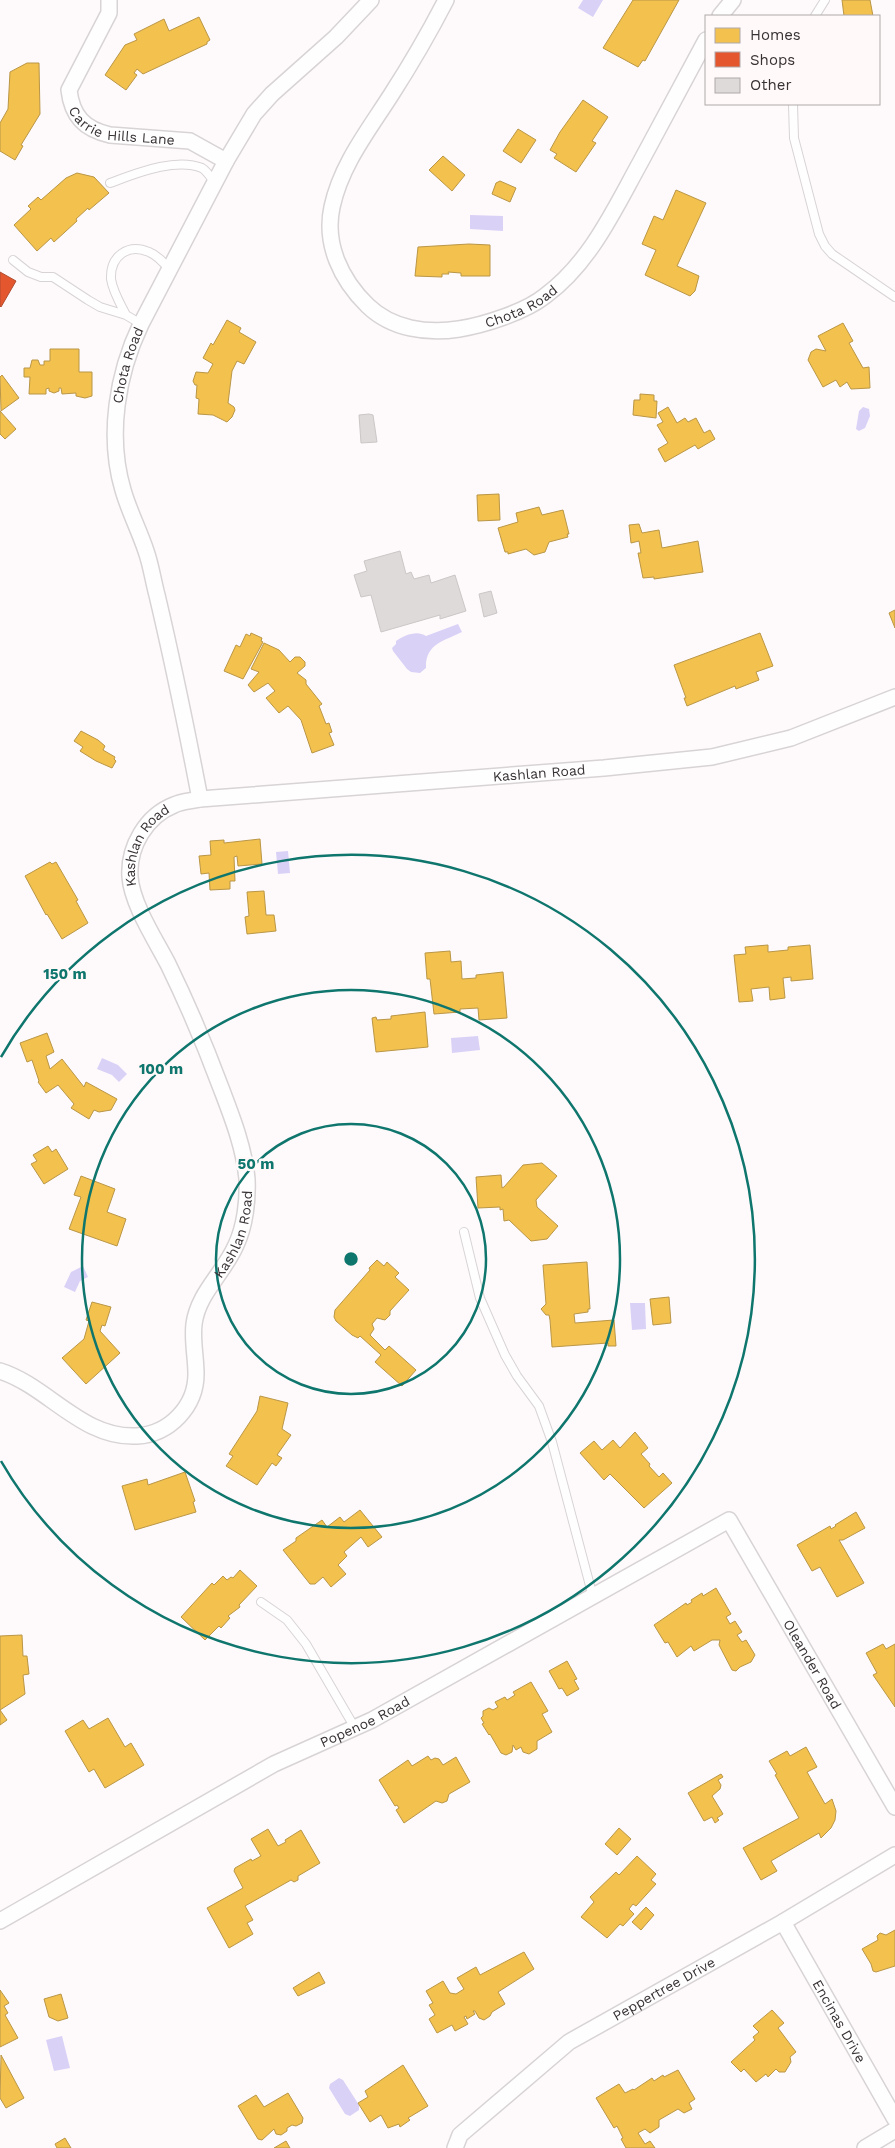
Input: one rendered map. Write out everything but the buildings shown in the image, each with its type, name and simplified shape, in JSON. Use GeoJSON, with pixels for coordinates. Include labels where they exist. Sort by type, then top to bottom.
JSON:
{"type":"FeatureCollection","features":[{"type":"Feature","properties":{"kind":"street","name":"Carrie Hills Lane"},"geometry":{"type":"LineString","coordinates":[[109,0],[109,13],[69,90],[70,99],[79,119],[92,130],[110,135],[190,141],[226,161]]}},
{"type":"Feature","properties":{"kind":"street","name":"Chota Road"},"geometry":{"type":"LineString","coordinates":[[200,799],[174,666],[146,552],[123,491],[119,473],[116,448],[117,407],[128,351],[140,324],[226,161],[254,114],[272,94],[336,37],[371,0]]}},
{"type":"Feature","properties":{"kind":"street","name":"Chota Road"},"geometry":{"type":"LineString","coordinates":[[446,0],[423,45],[346,167],[335,194],[330,226],[335,256],[349,285],[359,297],[383,317],[419,330],[446,331],[480,324],[528,306],[544,297],[571,274],[585,258],[618,203],[705,42]]}},
{"type":"Feature","properties":{"kind":"street"},"geometry":{"type":"LineString","coordinates":[[721,15],[733,0]]}},
{"type":"Feature","properties":{"kind":"street","name":"Kashlan Road"},"geometry":{"type":"LineString","coordinates":[[0,1371],[22,1382],[79,1419],[108,1432],[138,1436],[164,1429],[180,1416],[194,1392],[196,1375],[194,1322],[204,1295],[236,1246],[242,1230],[246,1197],[245,1166],[236,1127],[194,1018],[138,904],[130,878],[133,850],[147,825],[161,811],[175,804],[200,799],[712,758],[792,738],[895,697]]}},
{"type":"Feature","properties":{"kind":"street","name":"Popenoe Road"},"geometry":{"type":"LineString","coordinates":[[0,1921],[274,1764],[372,1720],[729,1520]]}},
{"type":"Feature","properties":{"kind":"street","name":"Oleander Road"},"geometry":{"type":"LineString","coordinates":[[729,1520],[895,1807]]}},
{"type":"Feature","properties":{"kind":"street","name":"Peppertree Drive"},"geometry":{"type":"LineString","coordinates":[[455,2148],[460,2135],[569,2042],[783,1922],[895,1855]]}},
{"type":"Feature","properties":{"kind":"street","name":"Encinas Drive"},"geometry":{"type":"LineString","coordinates":[[783,1922],[895,2119]]}},
{"type":"Feature","properties":{"kind":"street"},"geometry":{"type":"LineString","coordinates":[[865,2148],[895,2130]]}},
{"type":"Feature","properties":{"kind":"lane"},"geometry":{"type":"LineString","coordinates":[[816,15],[825,0]]}},
{"type":"Feature","properties":{"kind":"lane"},"geometry":{"type":"LineString","coordinates":[[792,105],[794,138],[819,234],[824,246],[832,254],[895,297]]}},
{"type":"Feature","properties":{"kind":"lane"},"geometry":{"type":"LineString","coordinates":[[110,182],[168,166],[188,166],[202,168],[215,183]]}},
{"type":"Feature","properties":{"kind":"lane"},"geometry":{"type":"LineString","coordinates":[[126,315],[115,295],[111,280],[117,256],[129,249],[138,248],[150,252],[170,269]]}},
{"type":"Feature","properties":{"kind":"lane"},"geometry":{"type":"LineString","coordinates":[[13,260],[28,272],[42,277],[53,276],[100,307],[126,315],[140,324]]}},
{"type":"Feature","properties":{"kind":"lane"},"geometry":{"type":"LineString","coordinates":[[464,1232],[480,1298],[505,1355],[517,1376],[539,1406],[552,1442],[593,1597]]}},
{"type":"Feature","properties":{"kind":"lane"},"geometry":{"type":"LineString","coordinates":[[261,1602],[287,1620],[306,1644],[355,1728]]}},
{"type":"Feature","properties":{"kind":"shaded area"},"geometry":{"type":"Polygon","coordinates":[[[583,0],[603,0],[593,17],[578,8],[583,0]]]}},
{"type":"Feature","properties":{"kind":"shaded area"},"geometry":{"type":"Polygon","coordinates":[[[470,215],[503,216],[503,231],[470,229],[470,215]]]}},
{"type":"Feature","properties":{"kind":"shaded area"},"geometry":{"type":"Polygon","coordinates":[[[863,407],[869,409],[870,416],[865,428],[859,431],[856,429],[859,411],[863,407]]]}},
{"type":"Feature","properties":{"kind":"shaded area"},"geometry":{"type":"Polygon","coordinates":[[[458,624],[462,632],[432,648],[426,668],[420,673],[411,672],[407,669],[393,651],[392,648],[396,641],[407,635],[419,633],[426,636],[458,624]]]}},
{"type":"Feature","properties":{"kind":"shaded area"},"geometry":{"type":"Polygon","coordinates":[[[288,851],[290,873],[278,874],[276,852],[288,851]]]}},
{"type":"Feature","properties":{"kind":"shaded area"},"geometry":{"type":"Polygon","coordinates":[[[478,1036],[480,1050],[452,1053],[451,1038],[478,1036]]]}},
{"type":"Feature","properties":{"kind":"shaded area"},"geometry":{"type":"Polygon","coordinates":[[[102,1058],[118,1065],[127,1074],[119,1082],[112,1075],[97,1069],[102,1058]]]}},
{"type":"Feature","properties":{"kind":"shaded area"},"geometry":{"type":"Polygon","coordinates":[[[83,1266],[88,1277],[80,1281],[75,1292],[64,1287],[71,1272],[83,1266]]]}},
{"type":"Feature","properties":{"kind":"shaded area"},"geometry":{"type":"Polygon","coordinates":[[[630,1303],[645,1303],[646,1329],[632,1330],[630,1303]]]}},
{"type":"Feature","properties":{"kind":"shaded area"},"geometry":{"type":"Polygon","coordinates":[[[62,2036],[70,2068],[54,2071],[46,2040],[62,2036]]]}},
{"type":"Feature","properties":{"kind":"shaded area"},"geometry":{"type":"Polygon","coordinates":[[[339,2078],[343,2080],[359,2105],[359,2110],[350,2116],[345,2114],[329,2088],[330,2084],[339,2078]]]}}]}
